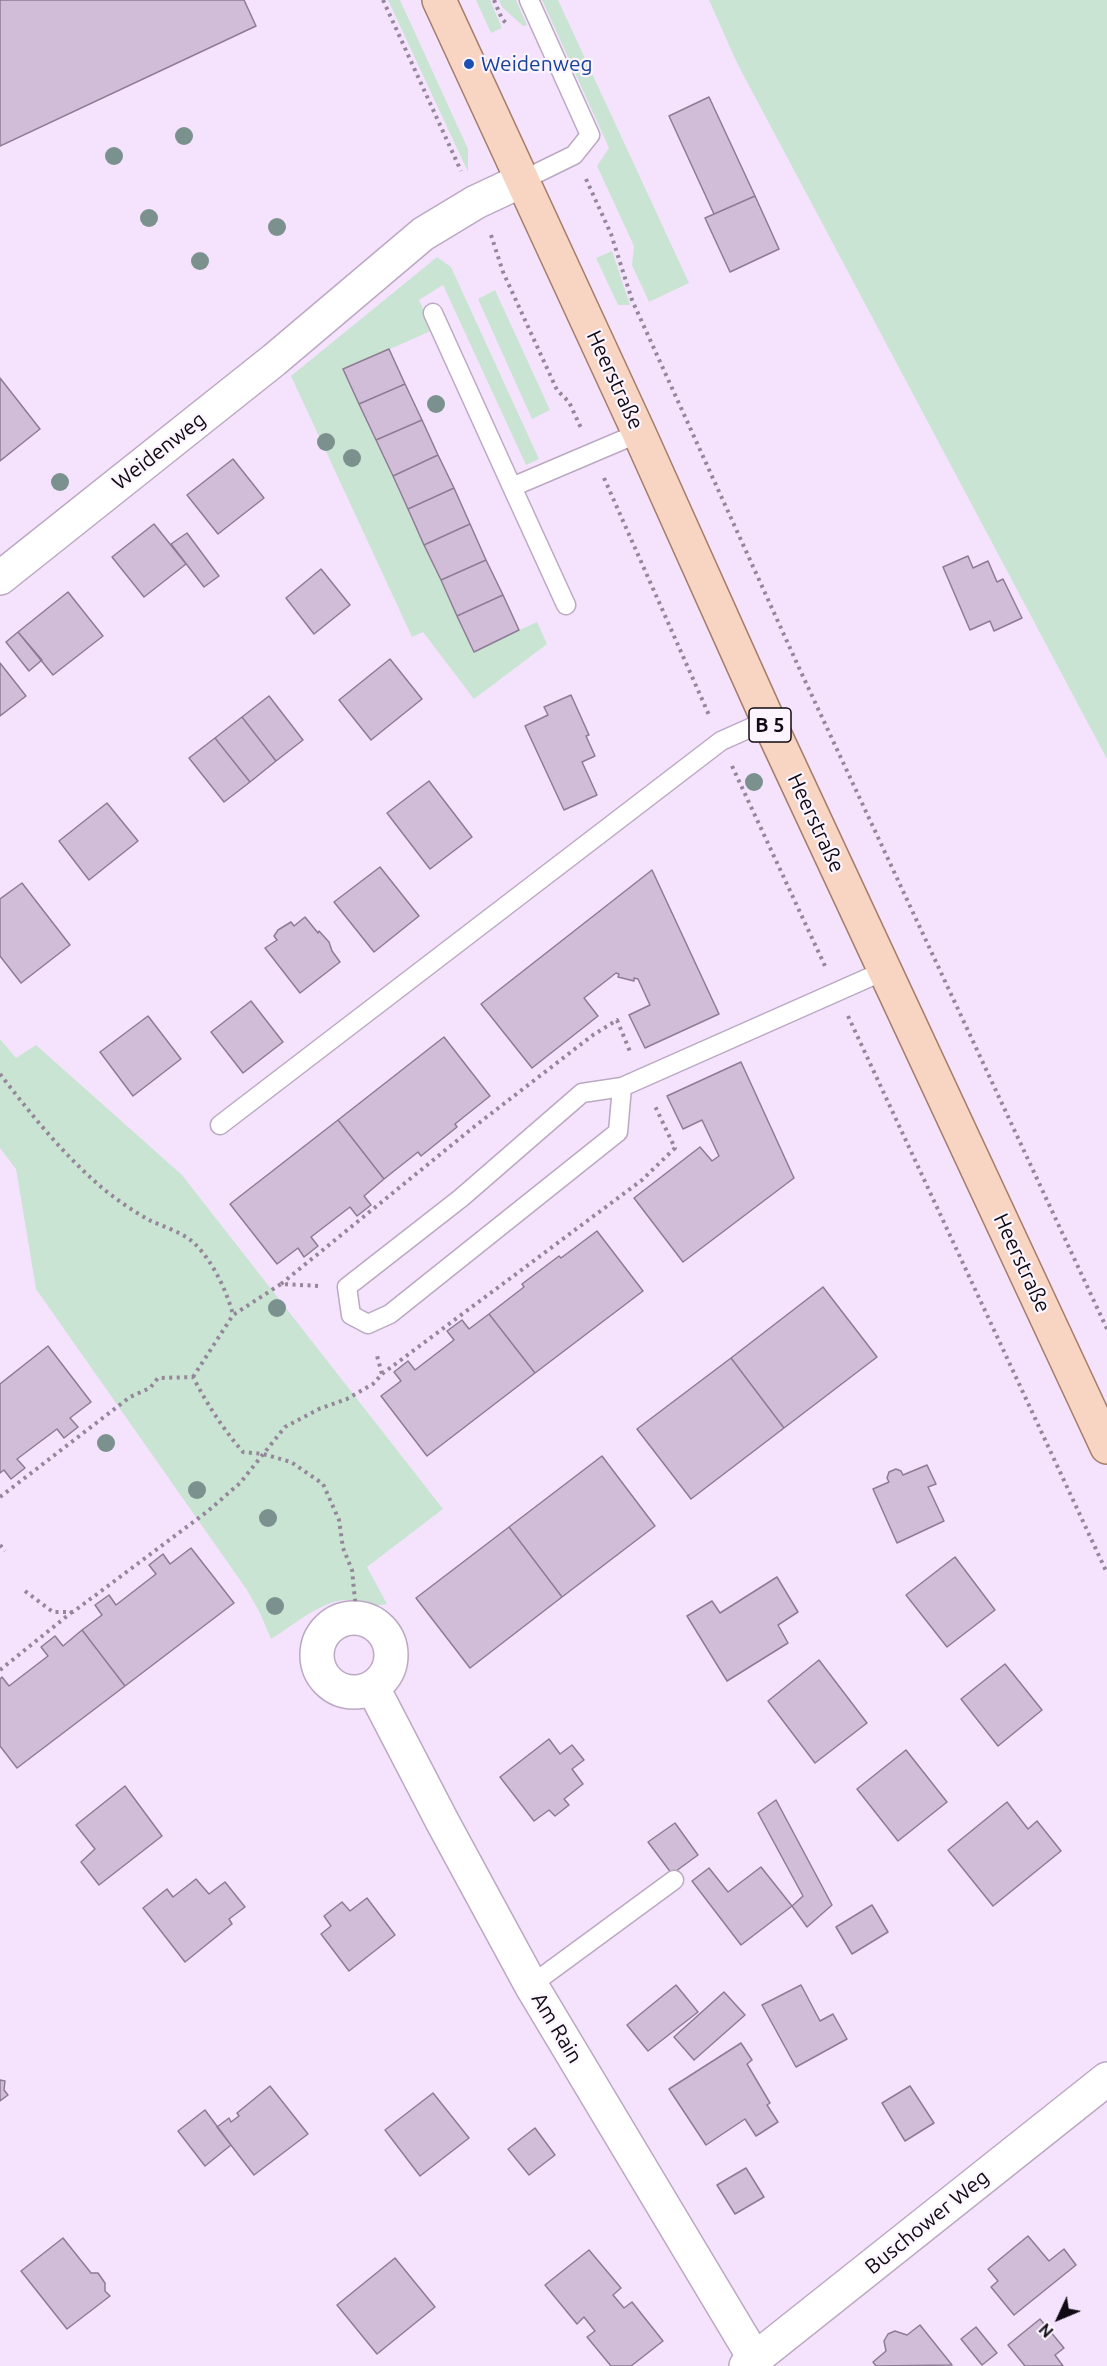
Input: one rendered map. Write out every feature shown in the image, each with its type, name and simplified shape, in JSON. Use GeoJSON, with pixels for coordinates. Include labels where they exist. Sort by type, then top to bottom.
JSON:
{"type":"FeatureCollection","features":[{"type":"Feature","properties":{"kind":"main road","name":"Heerstraße"},"geometry":{"type":"LineString","coordinates":[[440,0],[768,720],[1107,1447]]}},
{"type":"Feature","properties":{"kind":"street","name":"Weidenweg"},"geometry":{"type":"LineString","coordinates":[[0,578],[267,366],[423,234],[476,202],[523,180]]}},
{"type":"Feature","properties":{"kind":"street"},"geometry":{"type":"LineString","coordinates":[[351,1618],[360,1619],[368,1620],[381,1629],[390,1644],[391,1661],[385,1676],[373,1688],[357,1693],[340,1691],[326,1681],[318,1667],[317,1650],[322,1634],[335,1623],[351,1618]]}},
{"type":"Feature","properties":{"kind":"street","name":"Am Rain"},"geometry":{"type":"LineString","coordinates":[[373,1688],[531,1985],[751,2363]]}},
{"type":"Feature","properties":{"kind":"street","name":"Buschower Weg"},"geometry":{"type":"LineString","coordinates":[[751,2363],[1107,2079]]}},
{"type":"Feature","properties":{"kind":"lane"},"geometry":{"type":"LineString","coordinates":[[523,180],[574,155],[590,135],[530,0]]}},
{"type":"Feature","properties":{"kind":"lane"},"geometry":{"type":"LineString","coordinates":[[433,313],[566,605]]}},
{"type":"Feature","properties":{"kind":"lane"},"geometry":{"type":"LineString","coordinates":[[512,487],[639,433]]}},
{"type":"Feature","properties":{"kind":"lane"},"geometry":{"type":"LineString","coordinates":[[220,1125],[721,741],[768,720]]}},
{"type":"Feature","properties":{"kind":"lane"},"geometry":{"type":"LineString","coordinates":[[622,1087],[618,1132],[390,1314],[368,1324],[351,1316],[347,1287],[461,1198],[582,1093],[622,1087],[886,970]]}},
{"type":"Feature","properties":{"kind":"lane"},"geometry":{"type":"LineString","coordinates":[[531,1985],[674,1880]]}},
{"type":"Feature","properties":{"kind":"path"},"geometry":{"type":"LineString","coordinates":[[382,0],[496,245],[503,272],[557,390],[569,402]]}},
{"type":"Feature","properties":{"kind":"path"},"geometry":{"type":"LineString","coordinates":[[494,0],[502,19]]}},
{"type":"Feature","properties":{"kind":"path"},"geometry":{"type":"LineString","coordinates":[[586,179],[611,234],[632,300],[800,670],[1107,1329]]}},
{"type":"Feature","properties":{"kind":"path"},"geometry":{"type":"LineString","coordinates":[[0,1074],[38,1123],[101,1186],[148,1220],[172,1229],[194,1243],[229,1297],[232,1315]]}},
{"type":"Feature","properties":{"kind":"path"},"geometry":{"type":"LineString","coordinates":[[0,1670],[208,1511],[240,1483],[285,1427],[319,1409],[347,1400],[373,1384],[382,1374],[642,1180],[675,1148],[652,1100]]}},
{"type":"Feature","properties":{"kind":"path"},"geometry":{"type":"LineString","coordinates":[[193,1377],[232,1315],[281,1284],[347,1287]]}},
{"type":"Feature","properties":{"kind":"path"},"geometry":{"type":"LineString","coordinates":[[368,1324],[382,1374]]}},
{"type":"Feature","properties":{"kind":"path"},"geometry":{"type":"LineString","coordinates":[[193,1377],[226,1433],[243,1452],[263,1454],[291,1462],[323,1485],[339,1520],[343,1548],[352,1570],[355,1600],[360,1619]]}},
{"type":"Feature","properties":{"kind":"path"},"geometry":{"type":"LineString","coordinates":[[0,1497],[130,1397],[150,1388],[158,1378],[193,1377]]}},
{"type":"Feature","properties":{"kind":"path"},"geometry":{"type":"LineString","coordinates":[[0,1545],[5,1551]]}},
{"type":"Feature","properties":{"kind":"path"},"geometry":{"type":"LineString","coordinates":[[25,1591],[53,1612],[73,1612]]}},
{"type":"Feature","properties":{"kind":"green space"},"geometry":{"type":"Polygon","coordinates":[[[388,0],[400,0],[468,149],[468,172],[388,0]]]}},
{"type":"Feature","properties":{"kind":"green space"},"geometry":{"type":"Polygon","coordinates":[[[476,0],[490,0],[502,28],[491,33],[476,0]]]}},
{"type":"Feature","properties":{"kind":"green space"},"geometry":{"type":"Polygon","coordinates":[[[499,0],[516,0],[527,25],[523,26],[502,7],[499,0]]]}},
{"type":"Feature","properties":{"kind":"green space"},"geometry":{"type":"Polygon","coordinates":[[[542,0],[558,0],[689,283],[649,302],[632,265],[634,246],[597,166],[609,148],[542,0]]]}},
{"type":"Feature","properties":{"kind":"green space"},"geometry":{"type":"Polygon","coordinates":[[[709,0],[1107,0],[1107,759],[737,63],[709,0]]]}},
{"type":"Feature","properties":{"kind":"green space"},"geometry":{"type":"Polygon","coordinates":[[[612,251],[630,305],[618,305],[596,258],[612,251]]]}},
{"type":"Feature","properties":{"kind":"green space"},"geometry":{"type":"Polygon","coordinates":[[[437,257],[451,267],[539,459],[526,465],[443,285],[419,300],[433,330],[343,370],[473,651],[537,622],[547,644],[474,699],[423,632],[412,637],[291,376],[437,257]]]}},
{"type":"Feature","properties":{"kind":"green space"},"geometry":{"type":"Polygon","coordinates":[[[495,290],[550,410],[532,419],[478,299],[495,290]]]}},
{"type":"Feature","properties":{"kind":"green space"},"geometry":{"type":"Polygon","coordinates":[[[0,1039],[16,1058],[36,1045],[182,1175],[443,1509],[367,1567],[387,1604],[376,1605],[346,1600],[327,1604],[271,1639],[247,1590],[36,1289],[16,1169],[0,1148],[0,1039]]]}},
{"type":"Feature","properties":{"kind":"building"},"geometry":{"type":"Polygon","coordinates":[[[0,0],[244,0],[256,26],[0,146],[0,0]]]}},
{"type":"Feature","properties":{"kind":"building"},"geometry":{"type":"Polygon","coordinates":[[[709,97],[755,196],[714,214],[669,116],[709,97]]]}},
{"type":"Feature","properties":{"kind":"building"},"geometry":{"type":"Polygon","coordinates":[[[755,196],[779,249],[730,272],[705,218],[755,196]]]}},
{"type":"Feature","properties":{"kind":"building"},"geometry":{"type":"Polygon","coordinates":[[[389,349],[405,384],[359,404],[343,369],[389,349]]]}},
{"type":"Feature","properties":{"kind":"building"},"geometry":{"type":"Polygon","coordinates":[[[0,378],[40,429],[0,461],[0,378]]]}},
{"type":"Feature","properties":{"kind":"building"},"geometry":{"type":"Polygon","coordinates":[[[405,384],[422,420],[376,440],[359,404],[405,384]]]}},
{"type":"Feature","properties":{"kind":"building"},"geometry":{"type":"Polygon","coordinates":[[[422,420],[438,455],[393,476],[376,440],[422,420]]]}},
{"type":"Feature","properties":{"kind":"building"},"geometry":{"type":"Polygon","coordinates":[[[438,455],[454,488],[408,509],[393,476],[438,455]]]}},
{"type":"Feature","properties":{"kind":"building"},"geometry":{"type":"Polygon","coordinates":[[[233,459],[264,498],[218,534],[187,495],[233,459]]]}},
{"type":"Feature","properties":{"kind":"building"},"geometry":{"type":"Polygon","coordinates":[[[454,488],[470,524],[424,545],[408,509],[454,488]]]}},
{"type":"Feature","properties":{"kind":"building"},"geometry":{"type":"Polygon","coordinates":[[[154,524],[186,564],[144,597],[112,557],[154,524]]]}},
{"type":"Feature","properties":{"kind":"building"},"geometry":{"type":"Polygon","coordinates":[[[470,524],[486,560],[441,580],[424,545],[470,524]]]}},
{"type":"Feature","properties":{"kind":"building"},"geometry":{"type":"Polygon","coordinates":[[[187,533],[219,576],[204,587],[171,544],[187,533]]]}},
{"type":"Feature","properties":{"kind":"building"},"geometry":{"type":"Polygon","coordinates":[[[968,556],[973,568],[988,561],[997,582],[1003,579],[1022,618],[994,631],[990,621],[970,630],[943,567],[968,556]]]}},
{"type":"Feature","properties":{"kind":"building"},"geometry":{"type":"Polygon","coordinates":[[[486,560],[503,595],[457,616],[441,580],[486,560]]]}},
{"type":"Feature","properties":{"kind":"building"},"geometry":{"type":"Polygon","coordinates":[[[321,569],[350,605],[314,634],[286,598],[321,569]]]}},
{"type":"Feature","properties":{"kind":"building"},"geometry":{"type":"Polygon","coordinates":[[[68,592],[103,636],[53,675],[18,632],[68,592]]]}},
{"type":"Feature","properties":{"kind":"building"},"geometry":{"type":"Polygon","coordinates":[[[503,595],[519,630],[474,652],[457,616],[503,595]]]}},
{"type":"Feature","properties":{"kind":"building"},"geometry":{"type":"Polygon","coordinates":[[[18,632],[42,660],[29,671],[6,642],[18,632]]]}},
{"type":"Feature","properties":{"kind":"building"},"geometry":{"type":"Polygon","coordinates":[[[390,659],[422,699],[371,740],[339,700],[390,659]]]}},
{"type":"Feature","properties":{"kind":"building"},"geometry":{"type":"Polygon","coordinates":[[[0,663],[26,696],[0,716],[0,663]]]}},
{"type":"Feature","properties":{"kind":"building"},"geometry":{"type":"Polygon","coordinates":[[[571,695],[589,735],[586,736],[595,756],[582,762],[597,795],[564,810],[525,726],[548,715],[544,707],[571,695]]]}},
{"type":"Feature","properties":{"kind":"building"},"geometry":{"type":"Polygon","coordinates":[[[269,696],[303,740],[276,761],[242,717],[269,696]]]}},
{"type":"Feature","properties":{"kind":"building"},"geometry":{"type":"Polygon","coordinates":[[[242,717],[276,761],[250,782],[215,738],[242,717]]]}},
{"type":"Feature","properties":{"kind":"building"},"geometry":{"type":"Polygon","coordinates":[[[215,738],[250,782],[224,802],[189,758],[215,738]]]}},
{"type":"Feature","properties":{"kind":"building"},"geometry":{"type":"Polygon","coordinates":[[[429,781],[472,837],[430,869],[387,813],[429,781]]]}},
{"type":"Feature","properties":{"kind":"building"},"geometry":{"type":"Polygon","coordinates":[[[107,803],[138,841],[89,880],[59,841],[107,803]]]}},
{"type":"Feature","properties":{"kind":"building"},"geometry":{"type":"Polygon","coordinates":[[[380,867],[419,916],[374,952],[334,902],[380,867]]]}},
{"type":"Feature","properties":{"kind":"building"},"geometry":{"type":"Polygon","coordinates":[[[652,870],[719,1014],[645,1048],[629,1015],[650,1005],[638,979],[634,978],[634,981],[618,977],[619,974],[616,973],[584,998],[598,1016],[532,1068],[481,1004],[652,870]]]}},
{"type":"Feature","properties":{"kind":"building"},"geometry":{"type":"Polygon","coordinates":[[[22,883],[70,945],[21,983],[0,956],[0,899],[22,883]]]}},
{"type":"Feature","properties":{"kind":"building"},"geometry":{"type":"Polygon","coordinates":[[[305,917],[329,942],[340,962],[300,993],[265,948],[277,940],[274,936],[278,930],[291,922],[294,926],[305,917]]]}},
{"type":"Feature","properties":{"kind":"building"},"geometry":{"type":"Polygon","coordinates":[[[251,1001],[283,1042],[243,1073],[211,1032],[251,1001]]]}},
{"type":"Feature","properties":{"kind":"building"},"geometry":{"type":"Polygon","coordinates":[[[148,1016],[181,1059],[133,1096],[100,1052],[148,1016]]]}},
{"type":"Feature","properties":{"kind":"building"},"geometry":{"type":"Polygon","coordinates":[[[444,1037],[490,1096],[455,1124],[457,1127],[421,1156],[418,1152],[384,1179],[338,1120],[444,1037]]]}},
{"type":"Feature","properties":{"kind":"building"},"geometry":{"type":"Polygon","coordinates":[[[741,1062],[794,1178],[683,1262],[634,1198],[700,1147],[712,1161],[719,1156],[702,1120],[683,1129],[667,1096],[741,1062]]]}},
{"type":"Feature","properties":{"kind":"building"},"geometry":{"type":"Polygon","coordinates":[[[338,1120],[384,1179],[364,1196],[371,1205],[357,1216],[350,1207],[311,1237],[318,1246],[304,1257],[298,1248],[277,1264],[230,1204],[338,1120]]]}},
{"type":"Feature","properties":{"kind":"building"},"geometry":{"type":"Polygon","coordinates":[[[597,1231],[643,1291],[535,1373],[489,1314],[524,1287],[522,1284],[597,1231]]]}},
{"type":"Feature","properties":{"kind":"building"},"geometry":{"type":"Polygon","coordinates":[[[823,1287],[877,1357],[784,1428],[731,1358],[823,1287]]]}},
{"type":"Feature","properties":{"kind":"building"},"geometry":{"type":"Polygon","coordinates":[[[489,1314],[535,1373],[427,1456],[381,1396],[401,1381],[394,1372],[408,1361],[415,1370],[454,1340],[447,1331],[462,1320],[469,1329],[489,1314]]]}},
{"type":"Feature","properties":{"kind":"building"},"geometry":{"type":"Polygon","coordinates":[[[48,1346],[91,1402],[70,1418],[78,1427],[64,1438],[57,1429],[17,1459],[25,1468],[11,1479],[4,1470],[0,1473],[0,1384],[48,1346]]]}},
{"type":"Feature","properties":{"kind":"building"},"geometry":{"type":"Polygon","coordinates":[[[731,1358],[784,1428],[691,1499],[637,1429],[731,1358]]]}},
{"type":"Feature","properties":{"kind":"building"},"geometry":{"type":"Polygon","coordinates":[[[602,1456],[655,1526],[562,1597],[509,1527],[602,1456]]]}},
{"type":"Feature","properties":{"kind":"building"},"geometry":{"type":"Polygon","coordinates":[[[927,1465],[936,1484],[928,1487],[944,1521],[897,1543],[873,1489],[889,1482],[887,1478],[889,1472],[896,1469],[903,1475],[927,1465]]]}},
{"type":"Feature","properties":{"kind":"building"},"geometry":{"type":"Polygon","coordinates":[[[509,1527],[562,1597],[470,1668],[416,1598],[509,1527]]]}},
{"type":"Feature","properties":{"kind":"building"},"geometry":{"type":"Polygon","coordinates":[[[191,1548],[234,1603],[125,1686],[82,1630],[102,1615],[95,1605],[109,1595],[116,1605],[156,1574],[149,1565],[163,1554],[170,1564],[191,1548]]]}},
{"type":"Feature","properties":{"kind":"building"},"geometry":{"type":"Polygon","coordinates":[[[955,1557],[995,1610],[947,1647],[906,1595],[955,1557]]]}},
{"type":"Feature","properties":{"kind":"building"},"geometry":{"type":"Polygon","coordinates":[[[777,1577],[798,1612],[778,1625],[788,1643],[727,1681],[687,1616],[712,1601],[720,1613],[777,1577]]]}},
{"type":"Feature","properties":{"kind":"building"},"geometry":{"type":"Polygon","coordinates":[[[82,1630],[125,1686],[17,1768],[0,1746],[0,1679],[2,1677],[9,1686],[48,1656],[41,1647],[55,1636],[63,1646],[82,1630]]]}},
{"type":"Feature","properties":{"kind":"building"},"geometry":{"type":"Polygon","coordinates":[[[819,1660],[867,1723],[815,1763],[768,1701],[819,1660]]]}},
{"type":"Feature","properties":{"kind":"building"},"geometry":{"type":"Polygon","coordinates":[[[1005,1664],[1042,1710],[998,1746],[961,1699],[1005,1664]]]}},
{"type":"Feature","properties":{"kind":"building"},"geometry":{"type":"Polygon","coordinates":[[[549,1739],[560,1754],[572,1745],[584,1760],[572,1769],[583,1784],[564,1799],[569,1805],[555,1816],[549,1810],[534,1821],[500,1777],[549,1739]]]}},
{"type":"Feature","properties":{"kind":"building"},"geometry":{"type":"Polygon","coordinates":[[[906,1750],[947,1802],[898,1841],[857,1789],[906,1750]]]}},
{"type":"Feature","properties":{"kind":"building"},"geometry":{"type":"Polygon","coordinates":[[[125,1786],[162,1836],[99,1885],[81,1862],[95,1849],[76,1825],[125,1786]]]}},
{"type":"Feature","properties":{"kind":"building"},"geometry":{"type":"Polygon","coordinates":[[[776,1800],[832,1905],[807,1927],[792,1906],[803,1896],[758,1813],[776,1800]]]}},
{"type":"Feature","properties":{"kind":"building"},"geometry":{"type":"Polygon","coordinates":[[[1007,1802],[1028,1829],[1037,1821],[1061,1851],[993,1906],[948,1850],[1007,1802]]]}},
{"type":"Feature","properties":{"kind":"building"},"geometry":{"type":"Polygon","coordinates":[[[675,1823],[698,1855],[672,1874],[648,1842],[675,1823]]]}},
{"type":"Feature","properties":{"kind":"building"},"geometry":{"type":"Polygon","coordinates":[[[761,1867],[792,1906],[741,1945],[692,1881],[709,1868],[728,1892],[761,1867]]]}},
{"type":"Feature","properties":{"kind":"building"},"geometry":{"type":"Polygon","coordinates":[[[196,1879],[209,1894],[225,1882],[245,1907],[229,1919],[232,1924],[185,1962],[143,1908],[167,1889],[173,1897],[196,1879]]]}},
{"type":"Feature","properties":{"kind":"building"},"geometry":{"type":"Polygon","coordinates":[[[367,1898],[395,1935],[349,1971],[321,1934],[331,1926],[324,1916],[342,1902],[350,1911],[367,1898]]]}},
{"type":"Feature","properties":{"kind":"building"},"geometry":{"type":"Polygon","coordinates":[[[872,1905],[888,1932],[852,1954],[836,1927],[872,1905]]]}},
{"type":"Feature","properties":{"kind":"building"},"geometry":{"type":"Polygon","coordinates":[[[676,1985],[698,2012],[648,2051],[627,2025],[676,1985]]]}},
{"type":"Feature","properties":{"kind":"building"},"geometry":{"type":"Polygon","coordinates":[[[801,1985],[820,2021],[833,2014],[847,2039],[796,2067],[762,2005],[801,1985]]]}},
{"type":"Feature","properties":{"kind":"building"},"geometry":{"type":"Polygon","coordinates":[[[724,1992],[745,2015],[694,2060],[674,2037],[724,1992]]]}},
{"type":"Feature","properties":{"kind":"building"},"geometry":{"type":"Polygon","coordinates":[[[741,2043],[752,2060],[747,2064],[770,2103],[767,2105],[778,2122],[756,2136],[745,2119],[706,2145],[669,2089],[741,2043]]]}},
{"type":"Feature","properties":{"kind":"building"},"geometry":{"type":"Polygon","coordinates":[[[0,2080],[5,2081],[4,2090],[8,2095],[0,2101],[0,2080]]]}},
{"type":"Feature","properties":{"kind":"building"},"geometry":{"type":"Polygon","coordinates":[[[270,2086],[308,2134],[254,2175],[217,2127],[229,2118],[231,2122],[239,2116],[237,2113],[270,2086]]]}},
{"type":"Feature","properties":{"kind":"building"},"geometry":{"type":"Polygon","coordinates":[[[910,2086],[934,2123],[905,2141],[882,2103],[910,2086]]]}},
{"type":"Feature","properties":{"kind":"building"},"geometry":{"type":"Polygon","coordinates":[[[433,2093],[469,2138],[420,2176],[385,2130],[433,2093]]]}},
{"type":"Feature","properties":{"kind":"building"},"geometry":{"type":"Polygon","coordinates":[[[205,2110],[231,2145],[205,2166],[178,2131],[205,2110]]]}},
{"type":"Feature","properties":{"kind":"building"},"geometry":{"type":"Polygon","coordinates":[[[535,2128],[555,2155],[529,2175],[508,2149],[535,2128]]]}},
{"type":"Feature","properties":{"kind":"building"},"geometry":{"type":"Polygon","coordinates":[[[746,2168],[764,2197],[735,2214],[717,2185],[746,2168]]]}},
{"type":"Feature","properties":{"kind":"building"},"geometry":{"type":"Polygon","coordinates":[[[1028,2236],[1049,2261],[1064,2249],[1076,2265],[1014,2315],[991,2287],[998,2281],[988,2269],[1028,2236]]]}},
{"type":"Feature","properties":{"kind":"building"},"geometry":{"type":"Polygon","coordinates":[[[63,2238],[91,2273],[98,2273],[105,2283],[105,2291],[110,2296],[67,2329],[21,2271],[63,2238]]]}},
{"type":"Feature","properties":{"kind":"building"},"geometry":{"type":"Polygon","coordinates":[[[589,2250],[621,2288],[613,2295],[624,2308],[632,2302],[663,2341],[631,2366],[611,2366],[587,2337],[595,2331],[584,2317],[577,2324],[545,2285],[589,2250]]]}},
{"type":"Feature","properties":{"kind":"building"},"geometry":{"type":"Polygon","coordinates":[[[395,2258],[435,2307],[377,2354],[337,2305],[395,2258]]]}},
{"type":"Feature","properties":{"kind":"building"},"geometry":{"type":"Polygon","coordinates":[[[1040,2319],[1064,2348],[1055,2355],[1063,2366],[1025,2366],[1008,2345],[1040,2319]]]}},
{"type":"Feature","properties":{"kind":"building"},"geometry":{"type":"Polygon","coordinates":[[[920,2325],[952,2365],[876,2366],[873,2362],[886,2351],[884,2341],[888,2334],[895,2331],[907,2335],[920,2325]]]}},
{"type":"Feature","properties":{"kind":"building"},"geometry":{"type":"Polygon","coordinates":[[[976,2327],[997,2353],[982,2365],[961,2339],[976,2327]]]}},
{"type":"Feature","properties":{"kind":"place","name":"Weidenweg"},"geometry":{"type":"Point","coordinates":[469,64]}}]}
